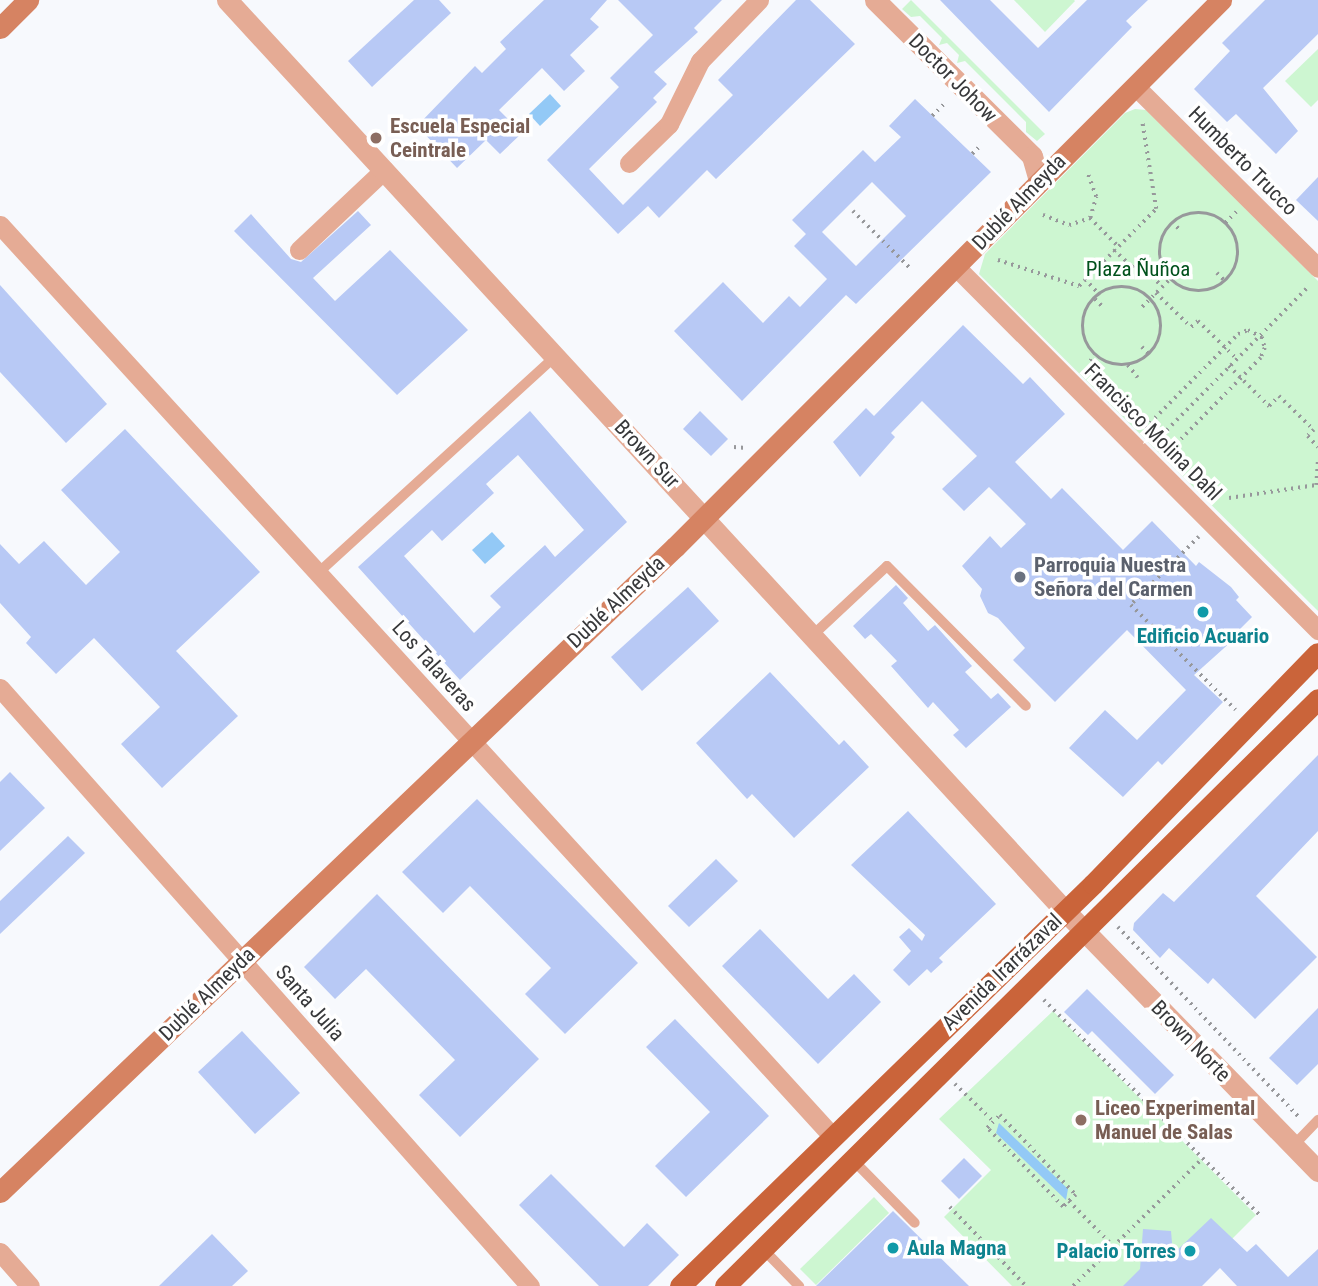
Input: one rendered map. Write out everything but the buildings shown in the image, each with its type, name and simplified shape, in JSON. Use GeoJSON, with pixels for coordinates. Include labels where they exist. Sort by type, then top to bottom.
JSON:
{"type":"FeatureCollection","features":[{"type":"Feature","properties":{"kind":"main road"},"geometry":{"type":"LineString","coordinates":[[0,28],[28,0]]}},
{"type":"Feature","properties":{"kind":"main road","name":"Dublé Almeyda"},"geometry":{"type":"LineString","coordinates":[[0,1192],[706,517],[1221,0]]}},
{"type":"Feature","properties":{"kind":"main road","name":"Avenida Irarrázaval"},"geometry":{"type":"LineString","coordinates":[[680,1286],[1065,911],[1318,653]]}},
{"type":"Feature","properties":{"kind":"main road","name":"Avenida Irarrázaval"},"geometry":{"type":"LineString","coordinates":[[725,1286],[1318,699]]}},
{"type":"Feature","properties":{"kind":"street","name":"Brown Sur"},"geometry":{"type":"LineString","coordinates":[[227,0],[706,517],[1065,911]]}},
{"type":"Feature","properties":{"kind":"street"},"geometry":{"type":"LineString","coordinates":[[629,163],[669,124],[700,61],[759,0]]}},
{"type":"Feature","properties":{"kind":"street","name":"Doctor Johow"},"geometry":{"type":"LineString","coordinates":[[875,0],[1032,156],[1039,180]]}},
{"type":"Feature","properties":{"kind":"street","name":"Humberto Trucco"},"geometry":{"type":"LineString","coordinates":[[1135,86],[1318,268]]}},
{"type":"Feature","properties":{"kind":"street"},"geometry":{"type":"LineString","coordinates":[[1032,156],[1059,161]]}},
{"type":"Feature","properties":{"kind":"street"},"geometry":{"type":"LineString","coordinates":[[299,250],[384,170]]}},
{"type":"Feature","properties":{"kind":"street","name":"Los Talaveras"},"geometry":{"type":"LineString","coordinates":[[0,225],[833,1137]]}},
{"type":"Feature","properties":{"kind":"street","name":"Francisco Molina Dahl"},"geometry":{"type":"LineString","coordinates":[[956,267],[1318,629]]}},
{"type":"Feature","properties":{"kind":"street","name":"Santa Julia"},"geometry":{"type":"LineString","coordinates":[[0,688],[530,1286]]}},
{"type":"Feature","properties":{"kind":"street","name":"Brown Norte"},"geometry":{"type":"LineString","coordinates":[[1065,911],[1318,1171]]}},
{"type":"Feature","properties":{"kind":"street"},"geometry":{"type":"LineString","coordinates":[[0,1252],[30,1286]]}},
{"type":"Feature","properties":{"kind":"lane"},"geometry":{"type":"LineString","coordinates":[[318,573],[556,355]]}},
{"type":"Feature","properties":{"kind":"lane"},"geometry":{"type":"LineString","coordinates":[[813,635],[887,566],[1026,706]]}},
{"type":"Feature","properties":{"kind":"lane"},"geometry":{"type":"LineString","coordinates":[[1293,1146],[1318,1120]]}},
{"type":"Feature","properties":{"kind":"lane"},"geometry":{"type":"LineString","coordinates":[[853,1160],[915,1223]]}},
{"type":"Feature","properties":{"kind":"lane"},"geometry":{"type":"LineString","coordinates":[[763,1249],[799,1286]]}},
{"type":"Feature","properties":{"kind":"path"},"geometry":{"type":"LineString","coordinates":[[932,116],[943,105]]}},
{"type":"Feature","properties":{"kind":"path"},"geometry":{"type":"LineString","coordinates":[[998,260],[1079,286],[1156,209],[1141,123],[1149,113]]}},
{"type":"Feature","properties":{"kind":"path"},"geometry":{"type":"LineString","coordinates":[[972,154],[982,144]]}},
{"type":"Feature","properties":{"kind":"path"},"geometry":{"type":"LineString","coordinates":[[1087,172],[1096,197],[1090,218]]}},
{"type":"Feature","properties":{"kind":"path"},"geometry":{"type":"LineString","coordinates":[[853,211],[912,270]]}},
{"type":"Feature","properties":{"kind":"path"},"geometry":{"type":"LineString","coordinates":[[1196,212],[1208,213],[1229,226],[1238,249],[1233,272],[1225,281],[1215,288],[1191,290],[1170,279],[1160,256],[1165,232],[1172,222],[1196,212]]}},
{"type":"Feature","properties":{"kind":"path"},"geometry":{"type":"LineString","coordinates":[[1043,215],[1069,225],[1090,218]]}},
{"type":"Feature","properties":{"kind":"path"},"geometry":{"type":"LineString","coordinates":[[1090,218],[1132,267],[1137,262],[1163,286]]}},
{"type":"Feature","properties":{"kind":"path"},"geometry":{"type":"LineString","coordinates":[[1172,222],[1180,230]]}},
{"type":"Feature","properties":{"kind":"path"},"geometry":{"type":"LineString","coordinates":[[1142,307],[1178,271]]}},
{"type":"Feature","properties":{"kind":"path"},"geometry":{"type":"LineString","coordinates":[[1217,273],[1225,281]]}},
{"type":"Feature","properties":{"kind":"path"},"geometry":{"type":"LineString","coordinates":[[1143,454],[1318,276]]}},
{"type":"Feature","properties":{"kind":"path"},"geometry":{"type":"LineString","coordinates":[[1085,279],[1100,295]]}},
{"type":"Feature","properties":{"kind":"path"},"geometry":{"type":"LineString","coordinates":[[1117,287],[1130,288],[1150,299],[1161,322],[1149,354],[1129,365],[1116,365],[1096,355],[1087,345],[1083,321],[1100,295],[1117,287]]}},
{"type":"Feature","properties":{"kind":"path"},"geometry":{"type":"LineString","coordinates":[[1156,293],[1191,327],[1198,321],[1237,359]]}},
{"type":"Feature","properties":{"kind":"path"},"geometry":{"type":"LineString","coordinates":[[1095,299],[1102,306]]}},
{"type":"Feature","properties":{"kind":"path"},"geometry":{"type":"LineString","coordinates":[[1143,454],[1225,347],[1242,331],[1260,335]]}},
{"type":"Feature","properties":{"kind":"path"},"geometry":{"type":"LineString","coordinates":[[1143,454],[1241,379],[1264,353],[1260,335]]}},
{"type":"Feature","properties":{"kind":"path"},"geometry":{"type":"LineString","coordinates":[[1142,346],[1149,354]]}},
{"type":"Feature","properties":{"kind":"path"},"geometry":{"type":"LineString","coordinates":[[1090,361],[1096,355]]}},
{"type":"Feature","properties":{"kind":"path"},"geometry":{"type":"LineString","coordinates":[[1129,365],[1138,378]]}},
{"type":"Feature","properties":{"kind":"path"},"geometry":{"type":"LineString","coordinates":[[1229,366],[1269,406],[1279,396],[1314,430],[1308,436],[1318,447]]}},
{"type":"Feature","properties":{"kind":"path"},"geometry":{"type":"LineString","coordinates":[[1229,498],[1316,485],[1318,459]]}},
{"type":"Feature","properties":{"kind":"path"},"geometry":{"type":"LineString","coordinates":[[1184,552],[1131,605],[1248,723]]}},
{"type":"Feature","properties":{"kind":"path"},"geometry":{"type":"LineString","coordinates":[[1168,643],[1179,632]]}},
{"type":"Feature","properties":{"kind":"path"},"geometry":{"type":"LineString","coordinates":[[1114,923],[1310,1128]]}},
{"type":"Feature","properties":{"kind":"path"},"geometry":{"type":"LineString","coordinates":[[1048,1003],[1261,1216]]}},
{"type":"Feature","properties":{"kind":"path"},"geometry":{"type":"LineString","coordinates":[[961,1089],[994,1122]]}},
{"type":"Feature","properties":{"kind":"path"},"geometry":{"type":"LineString","coordinates":[[1000,1115],[1076,1195],[1063,1207],[987,1128],[994,1122],[1000,1115]]}},
{"type":"Feature","properties":{"kind":"path"},"geometry":{"type":"LineString","coordinates":[[1073,1286],[1203,1158]]}},
{"type":"Feature","properties":{"kind":"path"},"geometry":{"type":"LineString","coordinates":[[1069,1201],[1113,1246]]}},
{"type":"Feature","properties":{"kind":"path"},"geometry":{"type":"LineString","coordinates":[[950,1207],[1026,1286]]}},
{"type":"Feature","properties":{"kind":"green space"},"geometry":{"type":"Polygon","coordinates":[[[911,0],[1045,134],[1037,141],[1026,132],[1026,122],[965,61],[957,63],[959,55],[947,43],[939,45],[942,38],[920,16],[911,17],[902,9],[911,0]]]}},
{"type":"Feature","properties":{"kind":"green space"},"geometry":{"type":"Polygon","coordinates":[[[1014,0],[1074,0],[1075,1],[1045,32],[1014,0]]]}},
{"type":"Feature","properties":{"kind":"green space"},"geometry":{"type":"Polygon","coordinates":[[[1318,49],[1318,100],[1311,107],[1285,81],[1318,49]]]}},
{"type":"Feature","properties":{"kind":"green space","name":"Plaza Ñuñoa"},"geometry":{"type":"Polygon","coordinates":[[[1135,109],[1146,110],[1318,281],[1318,611],[979,274],[985,254],[1125,113],[1135,109]]]}},
{"type":"Feature","properties":{"kind":"green space"},"geometry":{"type":"Polygon","coordinates":[[[1053,1011],[1256,1215],[1185,1286],[1012,1286],[944,1217],[991,1170],[939,1119],[1053,1011]]]}},
{"type":"Feature","properties":{"kind":"green space"},"geometry":{"type":"Polygon","coordinates":[[[874,1197],[889,1213],[816,1285],[800,1269],[874,1197]]]}},
{"type":"Feature","properties":{"kind":"water"},"geometry":{"type":"Polygon","coordinates":[[[550,94],[561,106],[540,126],[529,114],[550,94]]]}},
{"type":"Feature","properties":{"kind":"water"},"geometry":{"type":"Polygon","coordinates":[[[492,532],[505,546],[485,564],[472,550],[492,532]]]}},
{"type":"Feature","properties":{"kind":"water"},"geometry":{"type":"Polygon","coordinates":[[[999,1123],[1068,1189],[1066,1200],[996,1133],[999,1123]]]}},
{"type":"Feature","properties":{"kind":"place","name":"Escuela Especial Ceintrale"},"geometry":{"type":"Point","coordinates":[376,138]}},
{"type":"Feature","properties":{"kind":"place","name":"Parroquia Nuestra Señora del Carmen"},"geometry":{"type":"Point","coordinates":[1020,577]}},
{"type":"Feature","properties":{"kind":"place","name":"Edificio Acuario"},"geometry":{"type":"Point","coordinates":[1203,612]}},
{"type":"Feature","properties":{"kind":"place","name":"Liceo Experimental Manuel de Salas"},"geometry":{"type":"Point","coordinates":[1081,1120]}},
{"type":"Feature","properties":{"kind":"place","name":"Aula Magna"},"geometry":{"type":"Point","coordinates":[893,1248]}},
{"type":"Feature","properties":{"kind":"place","name":"Palacio Torres"},"geometry":{"type":"Point","coordinates":[1190,1251]}}]}
